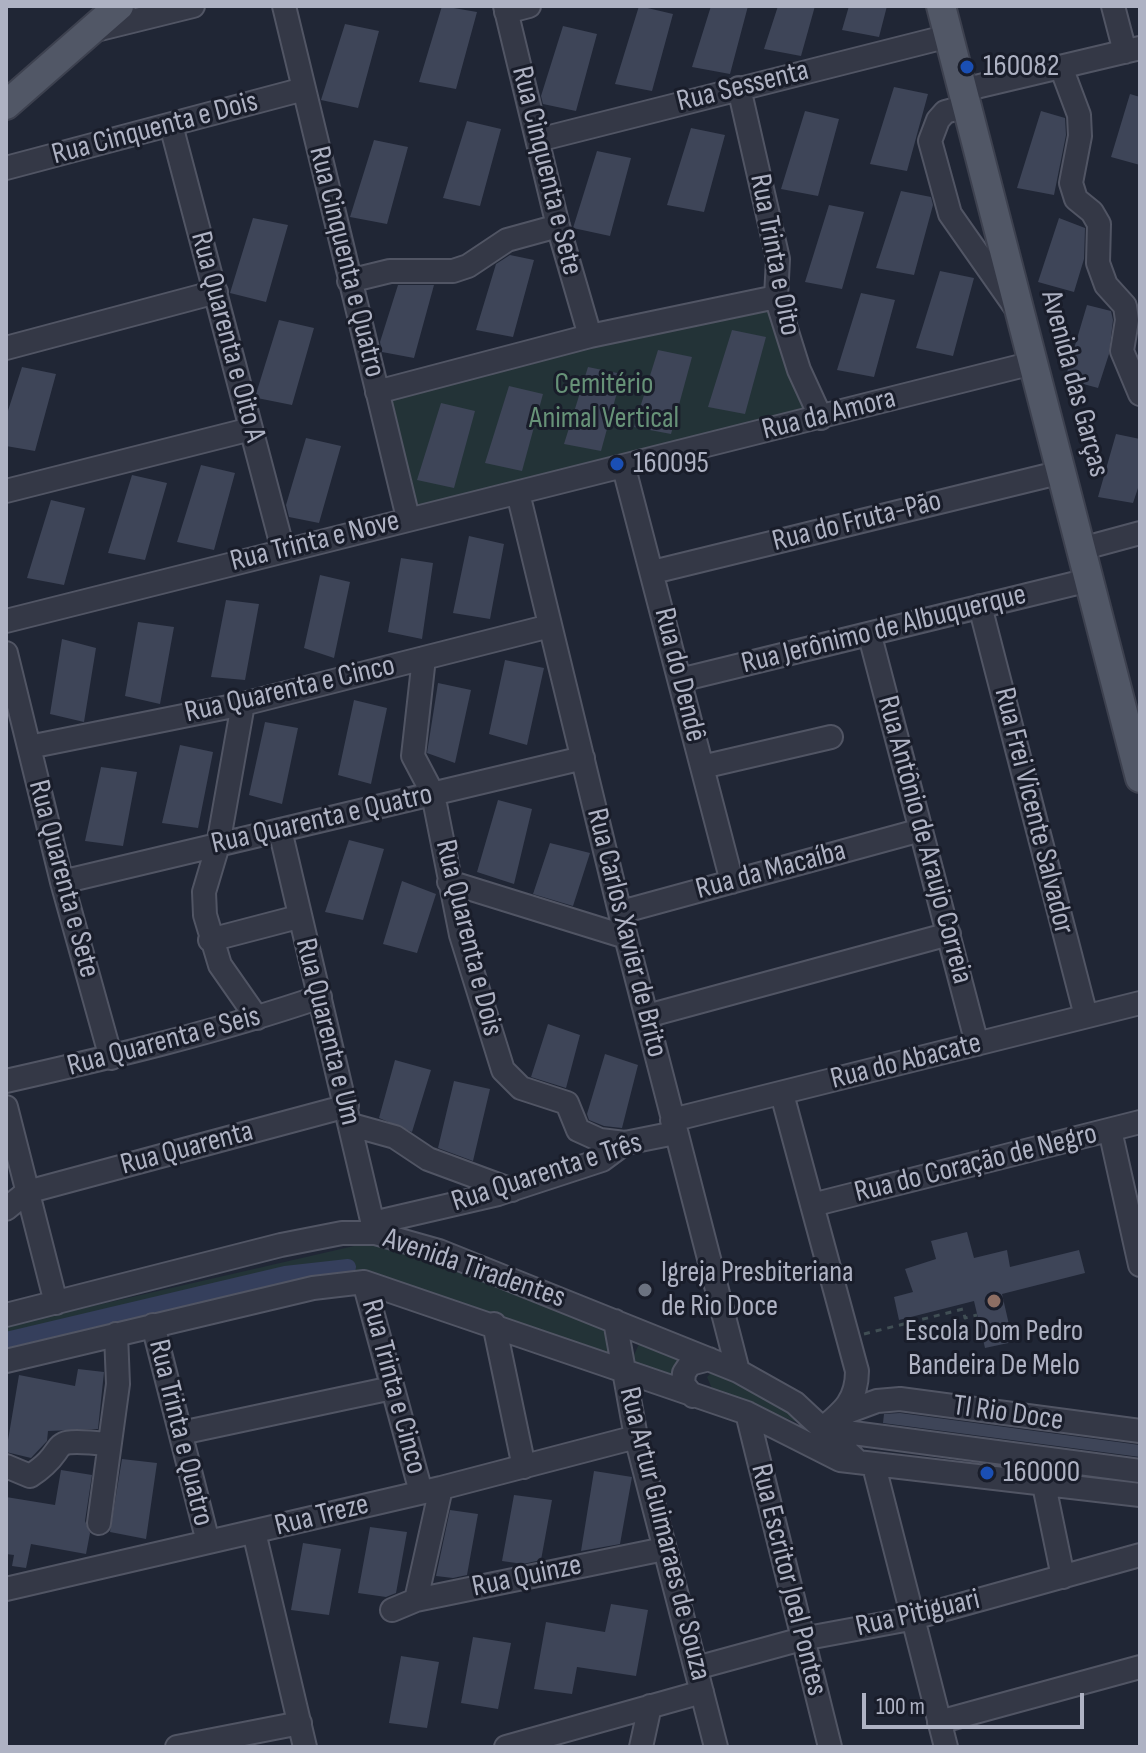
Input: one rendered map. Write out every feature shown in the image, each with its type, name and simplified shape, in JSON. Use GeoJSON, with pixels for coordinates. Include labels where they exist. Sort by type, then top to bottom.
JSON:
{"type":"FeatureCollection","features":[{"type":"Feature","properties":{"kind":"main road","name":"Avenida das Garças"},"geometry":{"type":"LineString","coordinates":[[941,6],[1089,580],[1129,695],[1140,778]]}},
{"type":"Feature","properties":{"kind":"main road"},"geometry":{"type":"LineString","coordinates":[[6,105],[114,8]]}},
{"type":"Feature","properties":{"kind":"street"},"geometry":{"type":"LineString","coordinates":[[91,31],[193,6]]}},
{"type":"Feature","properties":{"kind":"street","name":"Rua Cinquenta e Quatro"},"geometry":{"type":"LineString","coordinates":[[284,6],[408,518]]}},
{"type":"Feature","properties":{"kind":"street"},"geometry":{"type":"LineString","coordinates":[[506,9],[529,6]]}},
{"type":"Feature","properties":{"kind":"street"},"geometry":{"type":"LineString","coordinates":[[1020,314],[995,284],[950,214],[930,141],[938,120],[965,98],[1061,67],[1133,50],[1113,6]]}},
{"type":"Feature","properties":{"kind":"street","name":"Rua Cinquenta e Sete"},"geometry":{"type":"LineString","coordinates":[[506,9],[558,226],[590,336]]}},
{"type":"Feature","properties":{"kind":"street","name":"Rua Sessenta"},"geometry":{"type":"LineString","coordinates":[[538,140],[949,36]]}},
{"type":"Feature","properties":{"kind":"street"},"geometry":{"type":"LineString","coordinates":[[1061,67],[1079,115],[1080,136],[1071,183],[1076,199],[1092,212],[1099,224],[1098,263],[1106,285],[1125,306],[1127,320],[1122,351],[1140,394]]}},
{"type":"Feature","properties":{"kind":"street","name":"Rua Trinta e Oito"},"geometry":{"type":"LineString","coordinates":[[739,88],[778,259],[776,297],[799,370],[821,418]]}},
{"type":"Feature","properties":{"kind":"street","name":"Rua Cinquenta e Dois"},"geometry":{"type":"LineString","coordinates":[[6,168],[304,89]]}},
{"type":"Feature","properties":{"kind":"street","name":"Rua Quarenta e Oito A"},"geometry":{"type":"LineString","coordinates":[[171,125],[283,550]]}},
{"type":"Feature","properties":{"kind":"street"},"geometry":{"type":"LineString","coordinates":[[349,281],[390,271],[453,271],[468,266],[507,240],[558,226]]}},
{"type":"Feature","properties":{"kind":"street"},"geometry":{"type":"LineString","coordinates":[[6,348],[216,292]]}},
{"type":"Feature","properties":{"kind":"street"},"geometry":{"type":"LineString","coordinates":[[377,392],[590,336],[776,297]]}},
{"type":"Feature","properties":{"kind":"street","name":"Rua da Amora"},"geometry":{"type":"LineString","coordinates":[[624,468],[1033,363]]}},
{"type":"Feature","properties":{"kind":"street"},"geometry":{"type":"LineString","coordinates":[[6,491],[251,429]]}},
{"type":"Feature","properties":{"kind":"street","name":"Rua Trinta e Nove"},"geometry":{"type":"LineString","coordinates":[[6,621],[408,518],[624,468]]}},
{"type":"Feature","properties":{"kind":"street","name":"Rua do Dendê"},"geometry":{"type":"LineString","coordinates":[[624,468],[732,882]]}},
{"type":"Feature","properties":{"kind":"street","name":"Rua do Fruta-Pão"},"geometry":{"type":"LineString","coordinates":[[653,572],[1062,472]]}},
{"type":"Feature","properties":{"kind":"street","name":"Rua Carlos Xavier de Brito"},"geometry":{"type":"LineString","coordinates":[[518,493],[626,937],[738,1371]]}},
{"type":"Feature","properties":{"kind":"street"},"geometry":{"type":"LineString","coordinates":[[1081,549],[1140,533]]}},
{"type":"Feature","properties":{"kind":"street","name":"Rua Jerônimo de Albuquerque"},"geometry":{"type":"LineString","coordinates":[[680,680],[1089,580]]}},
{"type":"Feature","properties":{"kind":"street","name":"Rua Frei Vicente Salvador"},"geometry":{"type":"LineString","coordinates":[[980,606],[1086,1016]]}},
{"type":"Feature","properties":{"kind":"street","name":"Rua Quarenta e Cinco"},"geometry":{"type":"LineString","coordinates":[[29,747],[243,704],[550,626]]}},
{"type":"Feature","properties":{"kind":"street","name":"Rua Antônio de Araujo Correia"},"geometry":{"type":"LineString","coordinates":[[870,636],[977,1044]]}},
{"type":"Feature","properties":{"kind":"street","name":"Rua Quarenta e Sete"},"geometry":{"type":"LineString","coordinates":[[6,653],[62,882],[111,1058]]}},
{"type":"Feature","properties":{"kind":"street","name":"Rua Quarenta e Dois"},"geometry":{"type":"LineString","coordinates":[[424,658],[412,747],[433,794],[461,935],[503,1070],[521,1088],[567,1103],[578,1130],[600,1140],[625,1143]]}},
{"type":"Feature","properties":{"kind":"street"},"geometry":{"type":"LineString","coordinates":[[243,704],[218,845],[204,892],[210,940],[220,965],[257,1018]]}},
{"type":"Feature","properties":{"kind":"street"},"geometry":{"type":"LineString","coordinates":[[702,767],[831,737]]}},
{"type":"Feature","properties":{"kind":"street","name":"Rua Quarenta e Quatro"},"geometry":{"type":"LineString","coordinates":[[62,882],[583,758]]}},
{"type":"Feature","properties":{"kind":"street","name":"Rua Quarenta e Um"},"geometry":{"type":"LineString","coordinates":[[280,830],[298,917],[350,1115],[374,1228]]}},
{"type":"Feature","properties":{"kind":"street","name":"Rua da Macaíba"},"geometry":{"type":"LineString","coordinates":[[621,912],[921,830]]}},
{"type":"Feature","properties":{"kind":"street"},"geometry":{"type":"LineString","coordinates":[[449,882],[626,937]]}},
{"type":"Feature","properties":{"kind":"street"},"geometry":{"type":"LineString","coordinates":[[210,940],[298,917]]}},
{"type":"Feature","properties":{"kind":"street"},"geometry":{"type":"LineString","coordinates":[[647,1016],[949,934]]}},
{"type":"Feature","properties":{"kind":"street","name":"Rua Quarenta e Seis"},"geometry":{"type":"LineString","coordinates":[[6,1081],[111,1058],[257,1018],[320,997]]}},
{"type":"Feature","properties":{"kind":"street","name":"Rua do Abacate"},"geometry":{"type":"LineString","coordinates":[[674,1126],[782,1094],[1140,1003]]}},
{"type":"Feature","properties":{"kind":"street"},"geometry":{"type":"LineString","coordinates":[[782,1094],[857,1371],[857,1388],[852,1402],[830,1422]]}},
{"type":"Feature","properties":{"kind":"street"},"geometry":{"type":"LineString","coordinates":[[6,1107],[56,1303]]}},
{"type":"Feature","properties":{"kind":"street"},"geometry":{"type":"LineString","coordinates":[[350,1115],[395,1137],[428,1159],[512,1190]]}},
{"type":"Feature","properties":{"kind":"street","name":"Rua Quarenta"},"geometry":{"type":"LineString","coordinates":[[27,1192],[350,1115]]}},
{"type":"Feature","properties":{"kind":"street","name":"Rua do Coração de Negro"},"geometry":{"type":"LineString","coordinates":[[812,1205],[1140,1122]]}},
{"type":"Feature","properties":{"kind":"street","name":"Rua Quarenta e Três"},"geometry":{"type":"LineString","coordinates":[[374,1228],[512,1190],[602,1160],[625,1143],[674,1126]]}},
{"type":"Feature","properties":{"kind":"street"},"geometry":{"type":"LineString","coordinates":[[1110,1130],[1140,1265]]}},
{"type":"Feature","properties":{"kind":"street"},"geometry":{"type":"LineString","coordinates":[[6,1209],[27,1192]]}},
{"type":"Feature","properties":{"kind":"street","name":"Avenida Tiradentes"},"geometry":{"type":"LineString","coordinates":[[6,1315],[281,1245],[374,1228],[738,1371],[830,1422],[866,1464]]}},
{"type":"Feature","properties":{"kind":"street","name":"Avenida Tiradentes"},"geometry":{"type":"LineString","coordinates":[[6,1361],[325,1286],[364,1282],[494,1324],[755,1416],[840,1460],[1140,1495]]}},
{"type":"Feature","properties":{"kind":"street","name":"Rua Trinta e Cinco"},"geometry":{"type":"LineString","coordinates":[[364,1282],[392,1388],[431,1490]]}},
{"type":"Feature","properties":{"kind":"street","name":"Rua Artur Guimaraes de Souza"},"geometry":{"type":"LineString","coordinates":[[615,1321],[636,1437],[716,1747]]}},
{"type":"Feature","properties":{"kind":"street"},"geometry":{"type":"LineString","coordinates":[[494,1324],[524,1467]]}},
{"type":"Feature","properties":{"kind":"street","name":"Rua Trinta e Quatro"},"geometry":{"type":"LineString","coordinates":[[153,1325],[208,1542]]}},
{"type":"Feature","properties":{"kind":"street"},"geometry":{"type":"LineString","coordinates":[[99,1523],[118,1384],[116,1334]]}},
{"type":"Feature","properties":{"kind":"street"},"geometry":{"type":"LineString","coordinates":[[693,1396],[685,1388],[684,1373],[690,1364],[709,1359]]}},
{"type":"Feature","properties":{"kind":"street"},"geometry":{"type":"LineString","coordinates":[[181,1433],[392,1388]]}},
{"type":"Feature","properties":{"kind":"street","name":"TI Rio Doce"},"geometry":{"type":"LineString","coordinates":[[877,1401],[900,1399],[1140,1431]]}},
{"type":"Feature","properties":{"kind":"street"},"geometry":{"type":"LineString","coordinates":[[830,1422],[877,1401]]}},
{"type":"Feature","properties":{"kind":"street"},"geometry":{"type":"LineString","coordinates":[[877,1401],[867,1411],[866,1420],[879,1439]]}},
{"type":"Feature","properties":{"kind":"street","name":"TI Rio Doce"},"geometry":{"type":"LineString","coordinates":[[755,1416],[799,1429],[830,1422],[879,1439],[1140,1471]]}},
{"type":"Feature","properties":{"kind":"street","name":"Rua Escritor Joel Pontes"},"geometry":{"type":"LineString","coordinates":[[755,1416],[802,1639],[830,1747]]}},
{"type":"Feature","properties":{"kind":"street","name":"Rua Treze"},"geometry":{"type":"LineString","coordinates":[[6,1589],[431,1490],[636,1437]]}},
{"type":"Feature","properties":{"kind":"street"},"geometry":{"type":"LineString","coordinates":[[6,1466],[30,1476],[44,1467],[59,1443],[68,1440],[108,1444]]}},
{"type":"Feature","properties":{"kind":"street"},"geometry":{"type":"LineString","coordinates":[[866,1464],[946,1747]]}},
{"type":"Feature","properties":{"kind":"street"},"geometry":{"type":"LineString","coordinates":[[1044,1485],[1063,1577]]}},
{"type":"Feature","properties":{"kind":"street"},"geometry":{"type":"LineString","coordinates":[[416,1600],[431,1490]]}},
{"type":"Feature","properties":{"kind":"street"},"geometry":{"type":"LineString","coordinates":[[254,1532],[305,1747]]}},
{"type":"Feature","properties":{"kind":"street","name":"Rua Quinze"},"geometry":{"type":"LineString","coordinates":[[392,1610],[416,1600],[664,1549]]}},
{"type":"Feature","properties":{"kind":"street","name":"Rua Pitiguari"},"geometry":{"type":"LineString","coordinates":[[696,1668],[802,1639],[910,1619],[1140,1555]]}},
{"type":"Feature","properties":{"kind":"street"},"geometry":{"type":"LineString","coordinates":[[939,1722],[1140,1667]]}},
{"type":"Feature","properties":{"kind":"street"},"geometry":{"type":"LineString","coordinates":[[510,1747],[702,1692]]}},
{"type":"Feature","properties":{"kind":"street"},"geometry":{"type":"LineString","coordinates":[[641,1747],[650,1706]]}},
{"type":"Feature","properties":{"kind":"street"},"geometry":{"type":"LineString","coordinates":[[185,1746],[300,1723]]}},
{"type":"Feature","properties":{"kind":"path"},"geometry":{"type":"LineString","coordinates":[[847,1339],[963,1309],[965,1318],[977,1315]]}},
{"type":"Feature","properties":{"kind":"green space","name":"Cemitério Animal Vertical"},"geometry":{"type":"Polygon","coordinates":[[[776,297],[821,418],[408,518],[377,392],[776,297]]]}},
{"type":"Feature","properties":{"kind":"green space"},"geometry":{"type":"Polygon","coordinates":[[[410,1244],[603,1319],[616,1357],[416,1287],[356,1277],[6,1361],[6,1326],[354,1246],[410,1244]]]}},
{"type":"Feature","properties":{"kind":"green space"},"geometry":{"type":"Polygon","coordinates":[[[642,1337],[686,1363],[673,1380],[631,1362],[642,1337]]]}},
{"type":"Feature","properties":{"kind":"green space"},"geometry":{"type":"Polygon","coordinates":[[[714,1370],[786,1397],[813,1428],[713,1391],[707,1377],[714,1370]]]}},
{"type":"Feature","properties":{"kind":"building"},"geometry":{"type":"Polygon","coordinates":[[[442,6],[477,12],[456,89],[419,82],[442,6]]]}},
{"type":"Feature","properties":{"kind":"building"},"geometry":{"type":"Polygon","coordinates":[[[639,6],[673,14],[652,91],[615,84],[639,6]]]}},
{"type":"Feature","properties":{"kind":"building"},"geometry":{"type":"Polygon","coordinates":[[[711,6],[748,6],[730,74],[692,67],[711,6]]]}},
{"type":"Feature","properties":{"kind":"building"},"geometry":{"type":"Polygon","coordinates":[[[778,6],[815,6],[801,56],[764,49],[778,6]]]}},
{"type":"Feature","properties":{"kind":"building"},"geometry":{"type":"Polygon","coordinates":[[[849,6],[887,6],[879,37],[842,30],[849,6]]]}},
{"type":"Feature","properties":{"kind":"building"},"geometry":{"type":"Polygon","coordinates":[[[345,24],[379,31],[358,108],[321,100],[345,24]]]}},
{"type":"Feature","properties":{"kind":"building"},"geometry":{"type":"Polygon","coordinates":[[[563,26],[597,34],[576,111],[543,104],[541,96],[563,26]]]}},
{"type":"Feature","properties":{"kind":"building"},"geometry":{"type":"Polygon","coordinates":[[[894,87],[928,94],[907,171],[870,164],[894,87]]]}},
{"type":"Feature","properties":{"kind":"building"},"geometry":{"type":"Polygon","coordinates":[[[1130,94],[1140,97],[1140,165],[1111,157],[1130,94]]]}},
{"type":"Feature","properties":{"kind":"building"},"geometry":{"type":"Polygon","coordinates":[[[805,111],[839,119],[818,196],[781,189],[805,111]]]}},
{"type":"Feature","properties":{"kind":"building"},"geometry":{"type":"Polygon","coordinates":[[[1041,111],[1065,118],[1066,135],[1054,195],[1017,188],[1041,111]]]}},
{"type":"Feature","properties":{"kind":"building"},"geometry":{"type":"Polygon","coordinates":[[[467,121],[501,129],[480,206],[443,198],[467,121]]]}},
{"type":"Feature","properties":{"kind":"building"},"geometry":{"type":"Polygon","coordinates":[[[691,128],[725,135],[704,212],[667,205],[691,128]]]}},
{"type":"Feature","properties":{"kind":"building"},"geometry":{"type":"Polygon","coordinates":[[[374,140],[408,147],[387,224],[350,217],[374,140]]]}},
{"type":"Feature","properties":{"kind":"building"},"geometry":{"type":"Polygon","coordinates":[[[597,151],[631,158],[610,236],[573,228],[597,151]]]}},
{"type":"Feature","properties":{"kind":"building"},"geometry":{"type":"Polygon","coordinates":[[[901,191],[931,197],[933,205],[914,275],[876,268],[901,191]]]}},
{"type":"Feature","properties":{"kind":"building"},"geometry":{"type":"Polygon","coordinates":[[[829,205],[864,212],[842,289],[805,282],[829,205]]]}},
{"type":"Feature","properties":{"kind":"building"},"geometry":{"type":"Polygon","coordinates":[[[253,218],[288,225],[266,302],[230,293],[253,218]]]}},
{"type":"Feature","properties":{"kind":"building"},"geometry":{"type":"Polygon","coordinates":[[[1059,218],[1085,228],[1084,259],[1074,292],[1038,282],[1059,218]]]}},
{"type":"Feature","properties":{"kind":"building"},"geometry":{"type":"Polygon","coordinates":[[[510,255],[534,260],[513,337],[476,330],[496,264],[510,255]]]}},
{"type":"Feature","properties":{"kind":"building"},"geometry":{"type":"Polygon","coordinates":[[[940,271],[974,278],[953,356],[916,348],[940,271]]]}},
{"type":"Feature","properties":{"kind":"building"},"geometry":{"type":"Polygon","coordinates":[[[398,285],[434,285],[414,358],[382,352],[380,342],[398,285]]]}},
{"type":"Feature","properties":{"kind":"building"},"geometry":{"type":"Polygon","coordinates":[[[861,293],[895,300],[874,377],[837,370],[861,293]]]}},
{"type":"Feature","properties":{"kind":"building"},"geometry":{"type":"Polygon","coordinates":[[[1087,305],[1111,311],[1113,320],[1109,354],[1098,388],[1065,379],[1087,305]]]}},
{"type":"Feature","properties":{"kind":"building"},"geometry":{"type":"Polygon","coordinates":[[[279,320],[314,328],[292,405],[257,398],[256,394],[279,320]]]}},
{"type":"Feature","properties":{"kind":"building"},"geometry":{"type":"Polygon","coordinates":[[[732,330],[766,337],[745,414],[708,407],[732,330]]]}},
{"type":"Feature","properties":{"kind":"building"},"geometry":{"type":"Polygon","coordinates":[[[658,350],[692,357],[671,434],[634,427],[658,350]]]}},
{"type":"Feature","properties":{"kind":"building"},"geometry":{"type":"Polygon","coordinates":[[[22,367],[56,374],[35,451],[6,446],[6,417],[22,367]]]}},
{"type":"Feature","properties":{"kind":"building"},"geometry":{"type":"Polygon","coordinates":[[[588,367],[622,374],[601,451],[564,444],[588,367]]]}},
{"type":"Feature","properties":{"kind":"building"},"geometry":{"type":"Polygon","coordinates":[[[509,386],[543,394],[522,471],[485,463],[509,386]]]}},
{"type":"Feature","properties":{"kind":"building"},"geometry":{"type":"Polygon","coordinates":[[[441,403],[475,411],[454,488],[417,480],[441,403]]]}},
{"type":"Feature","properties":{"kind":"building"},"geometry":{"type":"Polygon","coordinates":[[[1116,434],[1140,439],[1140,482],[1133,503],[1098,497],[1116,434]]]}},
{"type":"Feature","properties":{"kind":"building"},"geometry":{"type":"Polygon","coordinates":[[[306,438],[341,446],[319,523],[289,517],[286,505],[306,438]]]}},
{"type":"Feature","properties":{"kind":"building"},"geometry":{"type":"Polygon","coordinates":[[[201,465],[235,473],[214,550],[177,542],[201,465]]]}},
{"type":"Feature","properties":{"kind":"building"},"geometry":{"type":"Polygon","coordinates":[[[132,475],[167,483],[145,560],[108,553],[132,475]]]}},
{"type":"Feature","properties":{"kind":"building"},"geometry":{"type":"Polygon","coordinates":[[[51,500],[85,508],[64,585],[27,578],[51,500]]]}},
{"type":"Feature","properties":{"kind":"building"},"geometry":{"type":"Polygon","coordinates":[[[469,536],[504,544],[490,619],[453,613],[469,536]]]}},
{"type":"Feature","properties":{"kind":"building"},"geometry":{"type":"Polygon","coordinates":[[[401,558],[433,563],[422,639],[388,632],[401,558]]]}},
{"type":"Feature","properties":{"kind":"building"},"geometry":{"type":"Polygon","coordinates":[[[320,575],[350,582],[334,658],[304,648],[320,575]]]}},
{"type":"Feature","properties":{"kind":"building"},"geometry":{"type":"Polygon","coordinates":[[[226,600],[259,604],[245,680],[211,677],[226,600]]]}},
{"type":"Feature","properties":{"kind":"building"},"geometry":{"type":"Polygon","coordinates":[[[138,622],[174,627],[160,704],[125,696],[138,622]]]}},
{"type":"Feature","properties":{"kind":"building"},"geometry":{"type":"Polygon","coordinates":[[[62,639],[96,648],[84,722],[50,714],[62,639]]]}},
{"type":"Feature","properties":{"kind":"building"},"geometry":{"type":"Polygon","coordinates":[[[505,660],[544,668],[527,745],[489,734],[505,660]]]}},
{"type":"Feature","properties":{"kind":"building"},"geometry":{"type":"Polygon","coordinates":[[[438,683],[471,690],[455,763],[427,753],[438,683]]]}},
{"type":"Feature","properties":{"kind":"building"},"geometry":{"type":"Polygon","coordinates":[[[354,700],[387,708],[371,784],[338,775],[354,700]]]}},
{"type":"Feature","properties":{"kind":"building"},"geometry":{"type":"Polygon","coordinates":[[[265,722],[298,728],[282,804],[249,795],[265,722]]]}},
{"type":"Feature","properties":{"kind":"building"},"geometry":{"type":"Polygon","coordinates":[[[180,745],[213,752],[198,828],[162,823],[180,745]]]}},
{"type":"Feature","properties":{"kind":"building"},"geometry":{"type":"Polygon","coordinates":[[[101,767],[137,772],[123,846],[85,841],[101,767]]]}},
{"type":"Feature","properties":{"kind":"building"},"geometry":{"type":"Polygon","coordinates":[[[498,800],[532,809],[514,884],[477,872],[498,800]]]}},
{"type":"Feature","properties":{"kind":"building"},"geometry":{"type":"Polygon","coordinates":[[[349,840],[384,849],[363,920],[325,912],[349,840]]]}},
{"type":"Feature","properties":{"kind":"building"},"geometry":{"type":"Polygon","coordinates":[[[550,843],[590,853],[573,906],[533,894],[550,843]]]}},
{"type":"Feature","properties":{"kind":"building"},"geometry":{"type":"Polygon","coordinates":[[[402,881],[436,894],[417,953],[383,944],[402,881]]]}},
{"type":"Feature","properties":{"kind":"building"},"geometry":{"type":"Polygon","coordinates":[[[548,1024],[580,1035],[566,1088],[531,1077],[548,1024]]]}},
{"type":"Feature","properties":{"kind":"building"},"geometry":{"type":"Polygon","coordinates":[[[605,1054],[638,1065],[622,1128],[589,1120],[587,1114],[605,1054]]]}},
{"type":"Feature","properties":{"kind":"building"},"geometry":{"type":"Polygon","coordinates":[[[395,1060],[431,1070],[412,1132],[379,1118],[395,1060]]]}},
{"type":"Feature","properties":{"kind":"building"},"geometry":{"type":"Polygon","coordinates":[[[454,1081],[490,1089],[473,1161],[438,1148],[454,1081]]]}},
{"type":"Feature","properties":{"kind":"building"},"geometry":{"type":"Polygon","coordinates":[[[967,1232],[974,1258],[1007,1250],[1010,1267],[1079,1250],[1085,1273],[1002,1294],[1013,1342],[985,1348],[974,1301],[899,1320],[894,1297],[913,1292],[905,1269],[936,1259],[931,1241],[967,1232]]]}},
{"type":"Feature","properties":{"kind":"building"},"geometry":{"type":"Polygon","coordinates":[[[78,1369],[104,1372],[98,1429],[48,1431],[47,1441],[31,1458],[6,1452],[19,1375],[75,1386],[78,1369]]]}},
{"type":"Feature","properties":{"kind":"building"},"geometry":{"type":"Polygon","coordinates":[[[900,1413],[1140,1445],[1140,1457],[883,1423],[884,1414],[900,1413]]]}},
{"type":"Feature","properties":{"kind":"building"},"geometry":{"type":"Polygon","coordinates":[[[122,1459],[157,1463],[146,1539],[110,1532],[122,1459]]]}},
{"type":"Feature","properties":{"kind":"building"},"geometry":{"type":"Polygon","coordinates":[[[61,1470],[92,1475],[85,1521],[90,1533],[86,1554],[31,1544],[26,1568],[12,1566],[14,1555],[6,1554],[6,1497],[55,1505],[61,1470]]]}},
{"type":"Feature","properties":{"kind":"building"},"geometry":{"type":"Polygon","coordinates":[[[594,1471],[632,1477],[620,1544],[581,1551],[594,1471]]]}},
{"type":"Feature","properties":{"kind":"building"},"geometry":{"type":"Polygon","coordinates":[[[514,1495],[552,1500],[541,1560],[523,1564],[502,1561],[514,1495]]]}},
{"type":"Feature","properties":{"kind":"building"},"geometry":{"type":"Polygon","coordinates":[[[450,1510],[478,1514],[467,1575],[453,1578],[436,1576],[450,1510]]]}},
{"type":"Feature","properties":{"kind":"building"},"geometry":{"type":"Polygon","coordinates":[[[370,1527],[407,1532],[396,1593],[386,1597],[358,1593],[370,1527]]]}},
{"type":"Feature","properties":{"kind":"building"},"geometry":{"type":"Polygon","coordinates":[[[303,1543],[341,1549],[329,1615],[291,1610],[303,1543]]]}},
{"type":"Feature","properties":{"kind":"building"},"geometry":{"type":"Polygon","coordinates":[[[611,1604],[648,1610],[636,1676],[577,1667],[572,1694],[534,1689],[546,1622],[605,1632],[611,1604]]]}},
{"type":"Feature","properties":{"kind":"building"},"geometry":{"type":"Polygon","coordinates":[[[473,1637],[511,1643],[498,1709],[461,1703],[473,1637]]]}},
{"type":"Feature","properties":{"kind":"building"},"geometry":{"type":"Polygon","coordinates":[[[401,1656],[439,1662],[427,1728],[389,1723],[401,1656]]]}},
{"type":"Feature","properties":{"kind":"waterway"},"geometry":{"type":"LineString","coordinates":[[6,1340],[285,1274],[348,1267]]}},
{"type":"Feature","properties":{"kind":"place","name":"160082"},"geometry":{"type":"Point","coordinates":[967,67]}},
{"type":"Feature","properties":{"kind":"place","name":"160095"},"geometry":{"type":"Point","coordinates":[617,464]}},
{"type":"Feature","properties":{"kind":"place","name":"Igreja Presbiteriana de Rio Doce"},"geometry":{"type":"Point","coordinates":[645,1290]}},
{"type":"Feature","properties":{"kind":"place","name":"Escola Dom Pedro Bandeira De Melo"},"geometry":{"type":"Point","coordinates":[994,1301]}},
{"type":"Feature","properties":{"kind":"place","name":"160000"},"geometry":{"type":"Point","coordinates":[987,1473]}}]}
